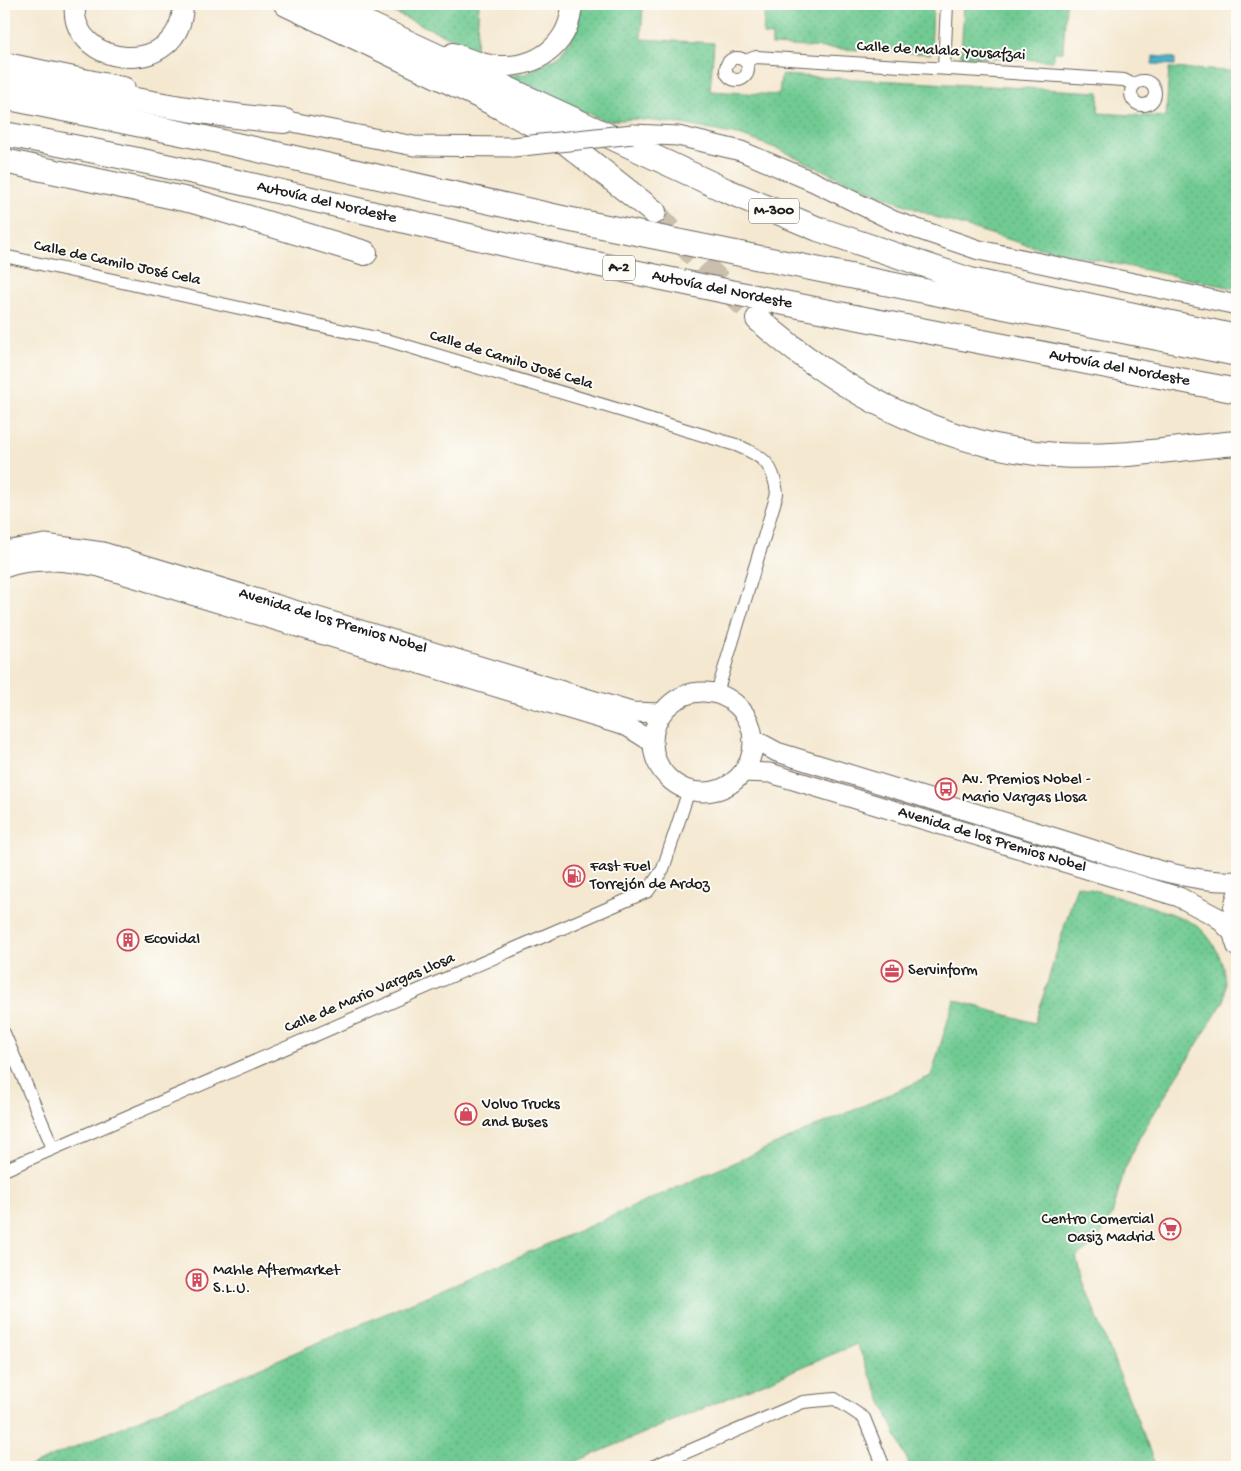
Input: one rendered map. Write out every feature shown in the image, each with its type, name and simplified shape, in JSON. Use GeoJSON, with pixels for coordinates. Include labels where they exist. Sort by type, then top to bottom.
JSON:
{"type":"FeatureCollection","features":[{"type":"Feature","properties":{"kind":"highway"},"geometry":{"type":"LineString","coordinates":[[286,4],[481,96],[564,140],[654,212]]}},
{"type":"Feature","properties":{"kind":"highway","name":"M-300"},"geometry":{"type":"LineString","coordinates":[[332,7],[725,190],[818,229],[970,280],[1237,337]]}},
{"type":"Feature","properties":{"kind":"highway"},"geometry":{"type":"LineString","coordinates":[[4,76],[93,90],[228,117],[285,121]]}},
{"type":"Feature","properties":{"kind":"highway","name":"A-2"},"geometry":{"type":"LineString","coordinates":[[4,97],[195,136],[562,218],[1237,354]]}},
{"type":"Feature","properties":{"kind":"highway","name":"Autovía del Nordeste"},"geometry":{"type":"LineString","coordinates":[[4,134],[198,174],[553,254],[951,336],[1237,391]]}},
{"type":"Feature","properties":{"kind":"highway"},"geometry":{"type":"LineString","coordinates":[[4,161],[193,202],[365,253]]}},
{"type":"Feature","properties":{"kind":"highway"},"geometry":{"type":"LineString","coordinates":[[758,319],[795,352],[837,380],[886,408],[939,430],[993,446],[1056,455],[1115,455],[1237,443]]}},
{"type":"Feature","properties":{"kind":"main road"},"geometry":{"type":"LineString","coordinates":[[75,4],[80,27],[91,44],[110,55],[129,58],[151,54],[164,46],[176,33],[183,16],[184,4]]}},
{"type":"Feature","properties":{"kind":"main road"},"geometry":{"type":"LineString","coordinates":[[332,7],[474,61],[506,66],[535,60],[559,44],[571,18],[572,4]]}},
{"type":"Feature","properties":{"kind":"street"},"geometry":{"type":"LineString","coordinates":[[944,68],[947,4]]}},
{"type":"Feature","properties":{"kind":"street","name":"Calle de Malala Yousafzai"},"geometry":{"type":"LineString","coordinates":[[745,61],[756,58],[944,68],[1124,80],[1134,85]]}},
{"type":"Feature","properties":{"kind":"street"},"geometry":{"type":"LineString","coordinates":[[4,62],[414,146],[512,147],[633,134],[678,136],[741,151],[814,182],[894,221],[979,250],[1237,305]]}},
{"type":"Feature","properties":{"kind":"street","name":"Calle de Camilo José Cela"},"geometry":{"type":"LineString","coordinates":[[4,256],[390,341],[727,442],[756,453],[767,463],[775,476],[777,494],[717,693]]}},
{"type":"Feature","properties":{"kind":"street","name":"Avenida de los Premios Nobel"},"geometry":{"type":"LineString","coordinates":[[4,551],[45,544],[104,552],[632,712],[661,713]]}},
{"type":"Feature","properties":{"kind":"street","name":"Avenida de los Premios Nobel"},"geometry":{"type":"LineString","coordinates":[[4,568],[42,561],[70,562],[100,567],[628,727],[652,742]]}},
{"type":"Feature","properties":{"kind":"street"},"geometry":{"type":"LineString","coordinates":[[701,691],[717,693],[731,700],[742,710],[750,724],[753,739],[751,756],[743,772],[732,783],[718,790],[704,792],[689,790],[674,783],[662,772],[655,758],[652,742],[654,727],[661,713],[672,702],[686,694],[701,691]]}},
{"type":"Feature","properties":{"kind":"street","name":"Avenida de los Premios Nobel"},"geometry":{"type":"LineString","coordinates":[[753,739],[777,752],[1088,848],[1215,883],[1237,882]]}},
{"type":"Feature","properties":{"kind":"street","name":"Avenida de los Premios Nobel"},"geometry":{"type":"LineString","coordinates":[[743,772],[770,774],[1179,897],[1217,917],[1235,939]]}},
{"type":"Feature","properties":{"kind":"street","name":"Calle de Mario Vargas Llosa"},"geometry":{"type":"LineString","coordinates":[[4,1170],[648,891],[664,870],[689,790]]}},
{"type":"Feature","properties":{"kind":"street"},"geometry":{"type":"LineString","coordinates":[[1235,939],[1232,914],[1237,895]]}},
{"type":"Feature","properties":{"kind":"street"},"geometry":{"type":"LineString","coordinates":[[4,1033],[53,1148]]}},
{"type":"Feature","properties":{"kind":"street"},"geometry":{"type":"LineString","coordinates":[[652,1467],[804,1402],[836,1399],[864,1418],[884,1467]]}},
{"type":"Feature","properties":{"kind":"green space"},"geometry":{"type":"Polygon","coordinates":[[[374,4],[479,4],[476,49],[374,4]]]}},
{"type":"Feature","properties":{"kind":"green space"},"geometry":{"type":"Polygon","coordinates":[[[580,4],[643,4],[641,39],[714,43],[710,91],[779,95],[781,75],[1099,92],[1098,113],[1166,117],[1169,68],[1232,71],[1237,4],[1237,289],[1030,246],[935,217],[837,177],[781,150],[742,136],[681,124],[635,119],[605,121],[501,76],[525,74],[559,56],[573,36],[580,4]]]}},
{"type":"Feature","properties":{"kind":"green space"},"geometry":{"type":"Polygon","coordinates":[[[765,4],[933,4],[931,54],[772,45],[772,36],[763,35],[765,4]]]}},
{"type":"Feature","properties":{"kind":"green space"},"geometry":{"type":"Polygon","coordinates":[[[964,4],[1066,4],[1063,52],[1053,52],[1053,61],[961,56],[964,4]]]}},
{"type":"Feature","properties":{"kind":"green space"},"geometry":{"type":"Polygon","coordinates":[[[1077,885],[1160,910],[1191,922],[1200,928],[1213,944],[1224,971],[1224,1001],[1140,1136],[1124,1171],[1112,1215],[1095,1244],[1076,1257],[1085,1287],[1156,1467],[910,1467],[857,1344],[563,1467],[28,1467],[585,1228],[931,1076],[954,1000],[1035,1023],[1077,885]]]}},
{"type":"Feature","properties":{"kind":"water"},"geometry":{"type":"Polygon","coordinates":[[[1153,56],[1175,58],[1175,65],[1152,64],[1153,56]]]}},
{"type":"Feature","properties":{"kind":"tunnel"},"geometry":{"type":"LineString","coordinates":[[654,212],[705,267],[758,319]]}},
{"type":"Feature","properties":{"kind":"place","name":"Av. Premios Nobel - Mario Vargas Llosa"},"geometry":{"type":"Point","coordinates":[946,789]}},
{"type":"Feature","properties":{"kind":"place","name":"Fast Fuel Torrejón de Ardoz"},"geometry":{"type":"Point","coordinates":[574,876]}},
{"type":"Feature","properties":{"kind":"place","name":"Ecovidal"},"geometry":{"type":"Point","coordinates":[128,940]}},
{"type":"Feature","properties":{"kind":"place","name":"Servinform"},"geometry":{"type":"Point","coordinates":[892,971]}},
{"type":"Feature","properties":{"kind":"place","name":"Volvo Trucks and Buses"},"geometry":{"type":"Point","coordinates":[466,1114]}},
{"type":"Feature","properties":{"kind":"place","name":"Centro Comercial Oasiz Madrid"},"geometry":{"type":"Point","coordinates":[1170,1229]}},
{"type":"Feature","properties":{"kind":"place","name":"Mahle Aftermarket S.L.U."},"geometry":{"type":"Point","coordinates":[197,1280]}}]}
